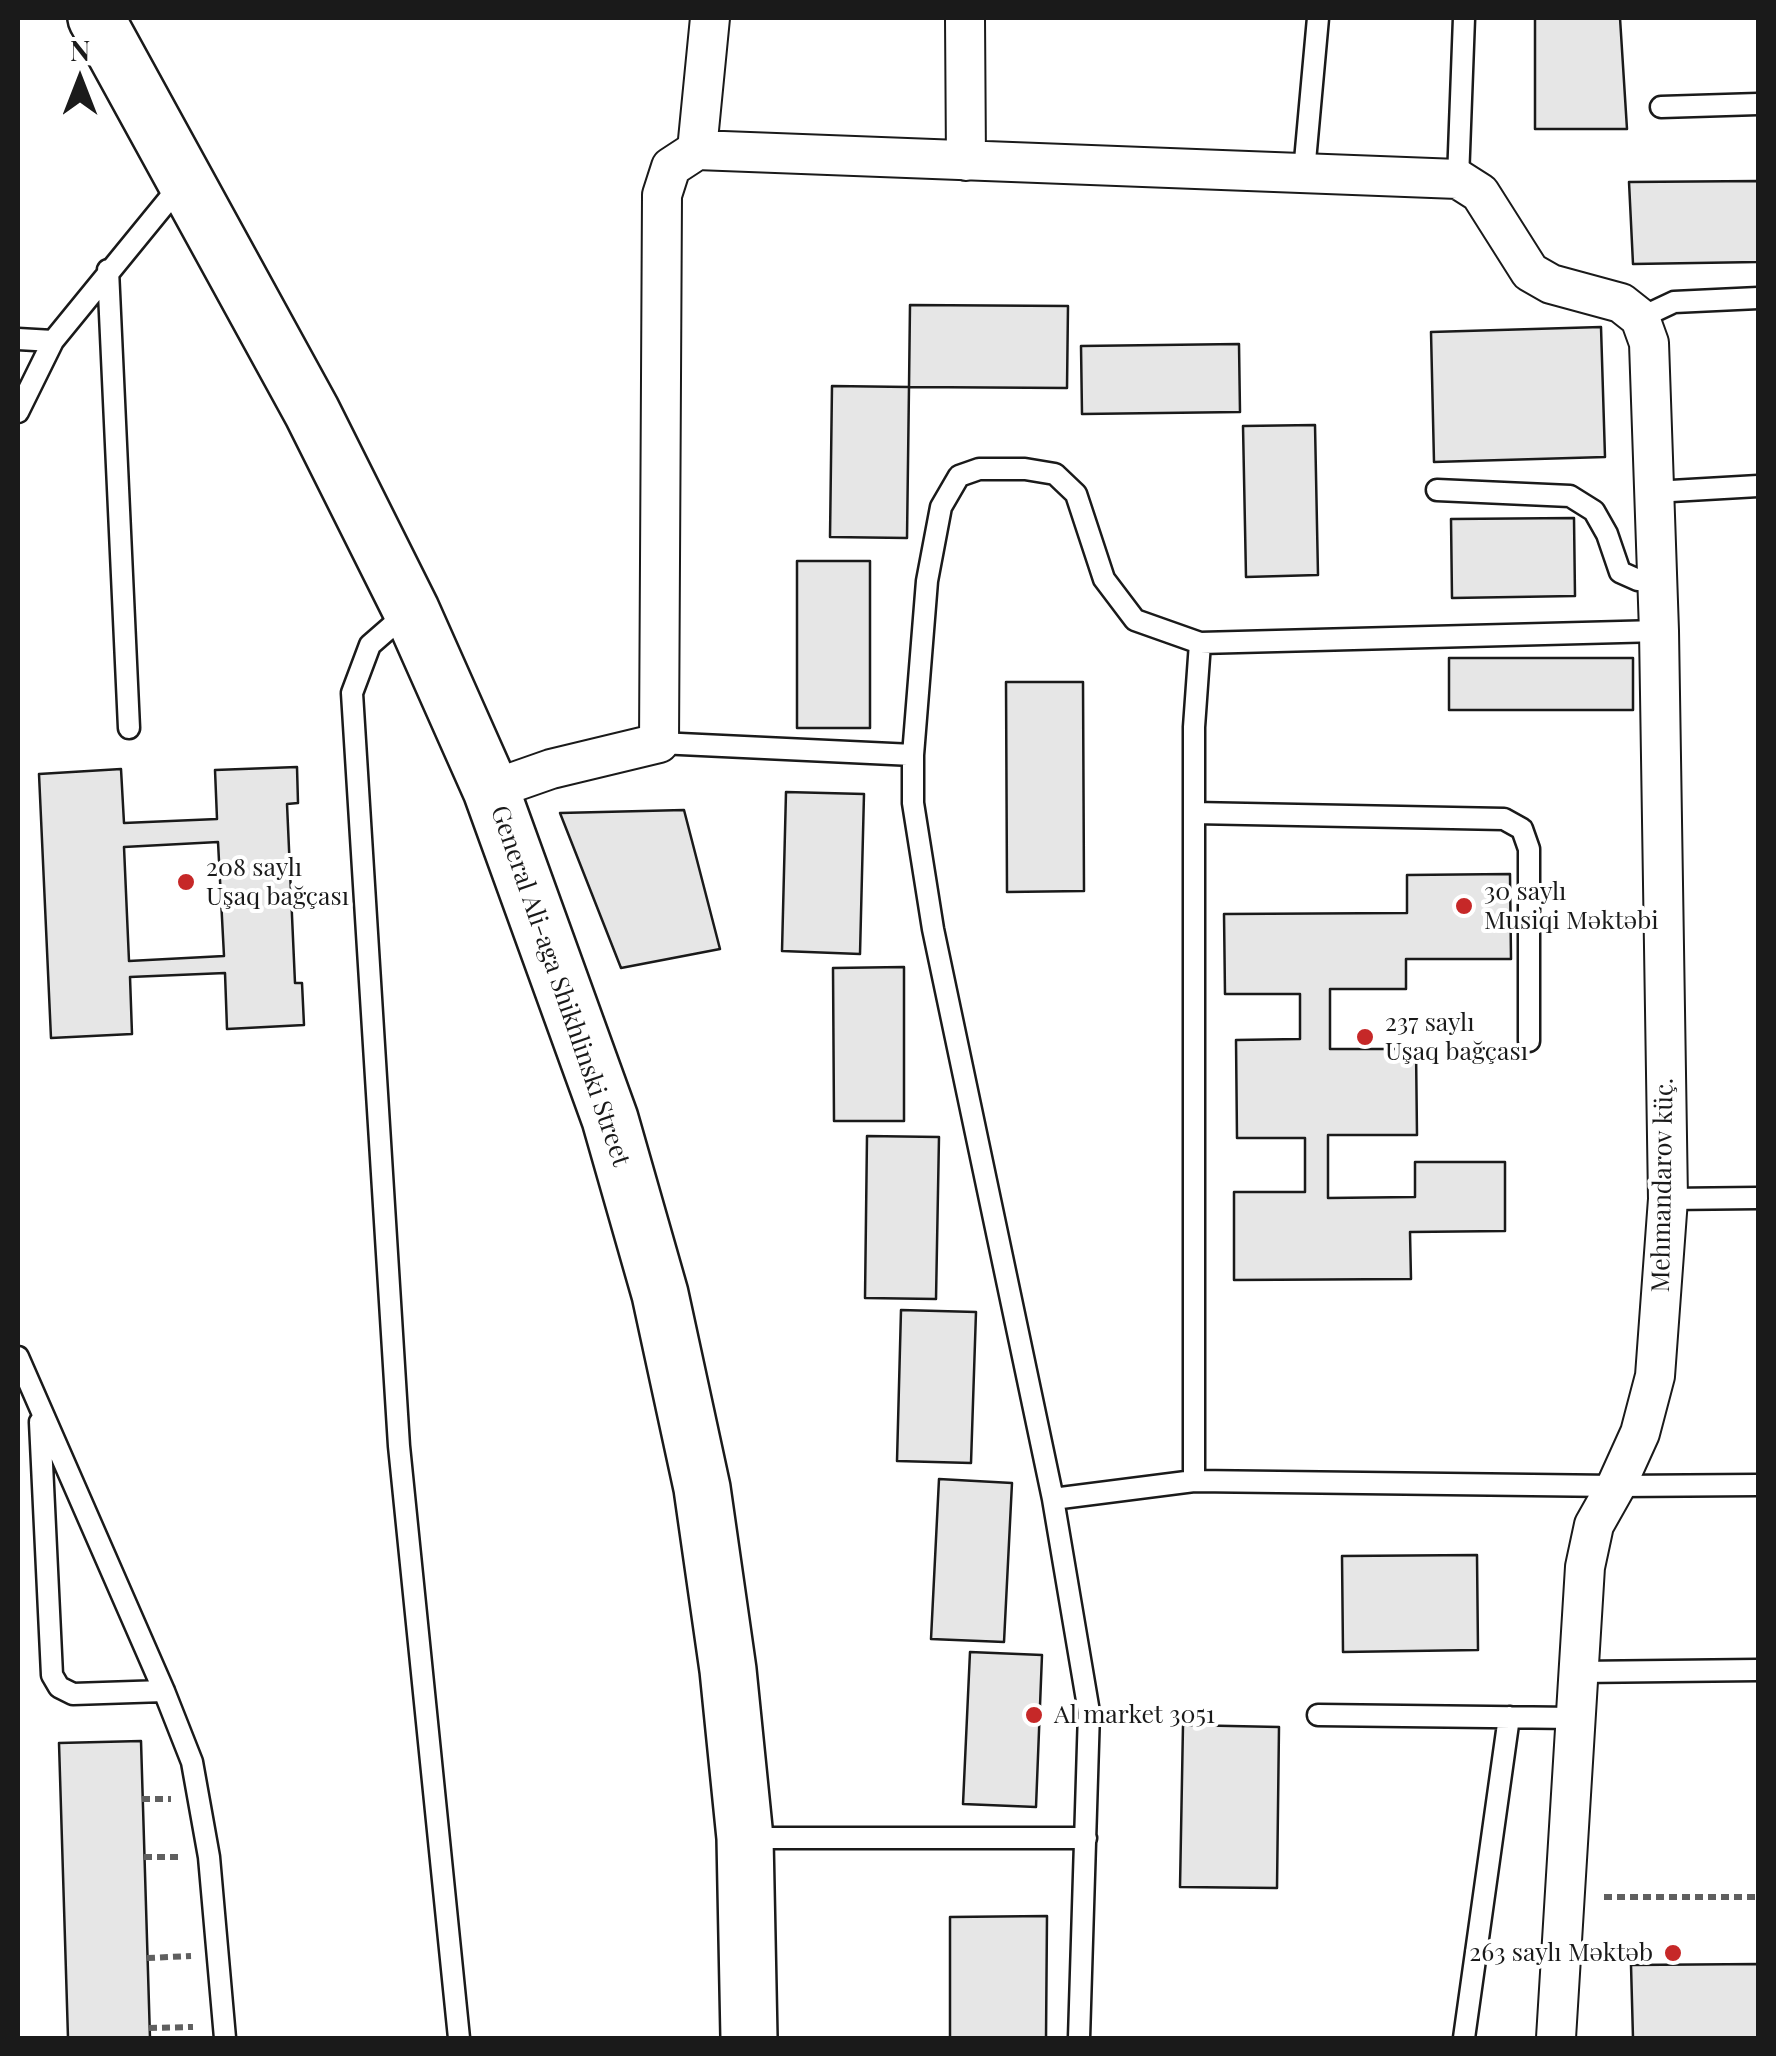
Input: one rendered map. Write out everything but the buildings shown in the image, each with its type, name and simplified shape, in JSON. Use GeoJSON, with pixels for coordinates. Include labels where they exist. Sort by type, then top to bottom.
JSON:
{"type":"FeatureCollection","features":[{"type":"Feature","properties":{"kind":"main road","name":"General Ali-aga Shikhlinski Street"},"geometry":{"type":"LineString","coordinates":[[96,18],[312,412],[411,610],[491,790],[610,1119],[660,1294],[702,1488],[728,1670],[744,1838],[749,2038]]}},
{"type":"Feature","properties":{"kind":"street"},"geometry":{"type":"LineString","coordinates":[[697,150],[710,18]]}},
{"type":"Feature","properties":{"kind":"street"},"geometry":{"type":"LineString","coordinates":[[965,18],[966,162]]}},
{"type":"Feature","properties":{"kind":"street"},"geometry":{"type":"LineString","coordinates":[[491,790],[551,769],[659,743],[662,195],[671,167],[697,150],[1458,179],[1480,193],[1530,272],[1551,284],[1621,304],[1640,318]]}},
{"type":"Feature","properties":{"kind":"street","name":"Mehmandarov küç."},"geometry":{"type":"LineString","coordinates":[[1556,2038],[1585,1567],[1594,1525],[1640,1434],[1655,1376],[1668,1200],[1659,631],[1649,343],[1640,318]]}},
{"type":"Feature","properties":{"kind":"lane"},"geometry":{"type":"LineString","coordinates":[[1304,172],[1318,18]]}},
{"type":"Feature","properties":{"kind":"lane"},"geometry":{"type":"LineString","coordinates":[[1458,179],[1464,18]]}},
{"type":"Feature","properties":{"kind":"lane"},"geometry":{"type":"LineString","coordinates":[[1661,107],[1758,104]]}},
{"type":"Feature","properties":{"kind":"lane"},"geometry":{"type":"LineString","coordinates":[[18,412],[53,342],[184,180]]}},
{"type":"Feature","properties":{"kind":"lane"},"geometry":{"type":"LineString","coordinates":[[108,270],[128,728]]}},
{"type":"Feature","properties":{"kind":"lane"},"geometry":{"type":"LineString","coordinates":[[1640,318],[1674,302],[1758,298]]}},
{"type":"Feature","properties":{"kind":"lane"},"geometry":{"type":"LineString","coordinates":[[18,339],[53,342]]}},
{"type":"Feature","properties":{"kind":"lane"},"geometry":{"type":"LineString","coordinates":[[1078,2038],[1089,1712],[1052,1499],[933,929],[913,803],[913,755],[927,581],[941,506],[959,476],[980,469],[1055,474],[1076,494],[1104,579],[1135,620],[1200,643],[1659,631]]}},
{"type":"Feature","properties":{"kind":"lane"},"geometry":{"type":"LineString","coordinates":[[1654,492],[1758,486]]}},
{"type":"Feature","properties":{"kind":"lane"},"geometry":{"type":"LineString","coordinates":[[1437,490],[1570,496],[1594,511],[1620,572],[1638,580],[1657,581]]}},
{"type":"Feature","properties":{"kind":"lane"},"geometry":{"type":"LineString","coordinates":[[411,610],[370,645],[352,693],[399,1446],[459,2038]]}},
{"type":"Feature","properties":{"kind":"lane"},"geometry":{"type":"LineString","coordinates":[[1194,1480],[1194,726],[1200,643]]}},
{"type":"Feature","properties":{"kind":"lane"},"geometry":{"type":"LineString","coordinates":[[659,743],[913,755]]}},
{"type":"Feature","properties":{"kind":"lane"},"geometry":{"type":"LineString","coordinates":[[1194,813],[1504,818],[1522,829],[1529,850],[1529,1041]]}},
{"type":"Feature","properties":{"kind":"lane"},"geometry":{"type":"LineString","coordinates":[[1668,1200],[1758,1198]]}},
{"type":"Feature","properties":{"kind":"lane"},"geometry":{"type":"LineString","coordinates":[[18,1356],[192,1762],[220,1955],[225,2033]]}},
{"type":"Feature","properties":{"kind":"lane"},"geometry":{"type":"LineString","coordinates":[[39,1406],[52,1675],[59,1687],[73,1694],[164,1691]]}},
{"type":"Feature","properties":{"kind":"lane"},"geometry":{"type":"LineString","coordinates":[[1052,1499],[1194,1480],[1758,1485]]}},
{"type":"Feature","properties":{"kind":"lane"},"geometry":{"type":"LineString","coordinates":[[1578,1672],[1758,1670]]}},
{"type":"Feature","properties":{"kind":"lane"},"geometry":{"type":"LineString","coordinates":[[1318,1714],[1575,1718]]}},
{"type":"Feature","properties":{"kind":"lane"},"geometry":{"type":"LineString","coordinates":[[1464,2038],[1510,1717]]}},
{"type":"Feature","properties":{"kind":"lane"},"geometry":{"type":"LineString","coordinates":[[744,1838],[1086,1838]]}},
{"type":"Feature","properties":{"kind":"path"},"geometry":{"type":"LineString","coordinates":[[1563,1897],[1758,1897]]}},
{"type":"Feature","properties":{"kind":"path"},"geometry":{"type":"LineString","coordinates":[[150,2028],[225,2033]]}},
{"type":"Feature","properties":{"kind":"place","name":"208 saylı Uşaq bağçası"},"geometry":{"type":"Point","coordinates":[186,882]}},
{"type":"Feature","properties":{"kind":"place","name":"30 saylı Musiqi Məktəbi"},"geometry":{"type":"Point","coordinates":[1464,906]}},
{"type":"Feature","properties":{"kind":"place","name":"237 saylı Uşaq bağçası"},"geometry":{"type":"Point","coordinates":[1365,1037]}},
{"type":"Feature","properties":{"kind":"place","name":"Al market 3051"},"geometry":{"type":"Point","coordinates":[1034,1715]}},
{"type":"Feature","properties":{"kind":"place","name":"263 saylı Məktəb"},"geometry":{"type":"Point","coordinates":[1673,1953]}}]}
